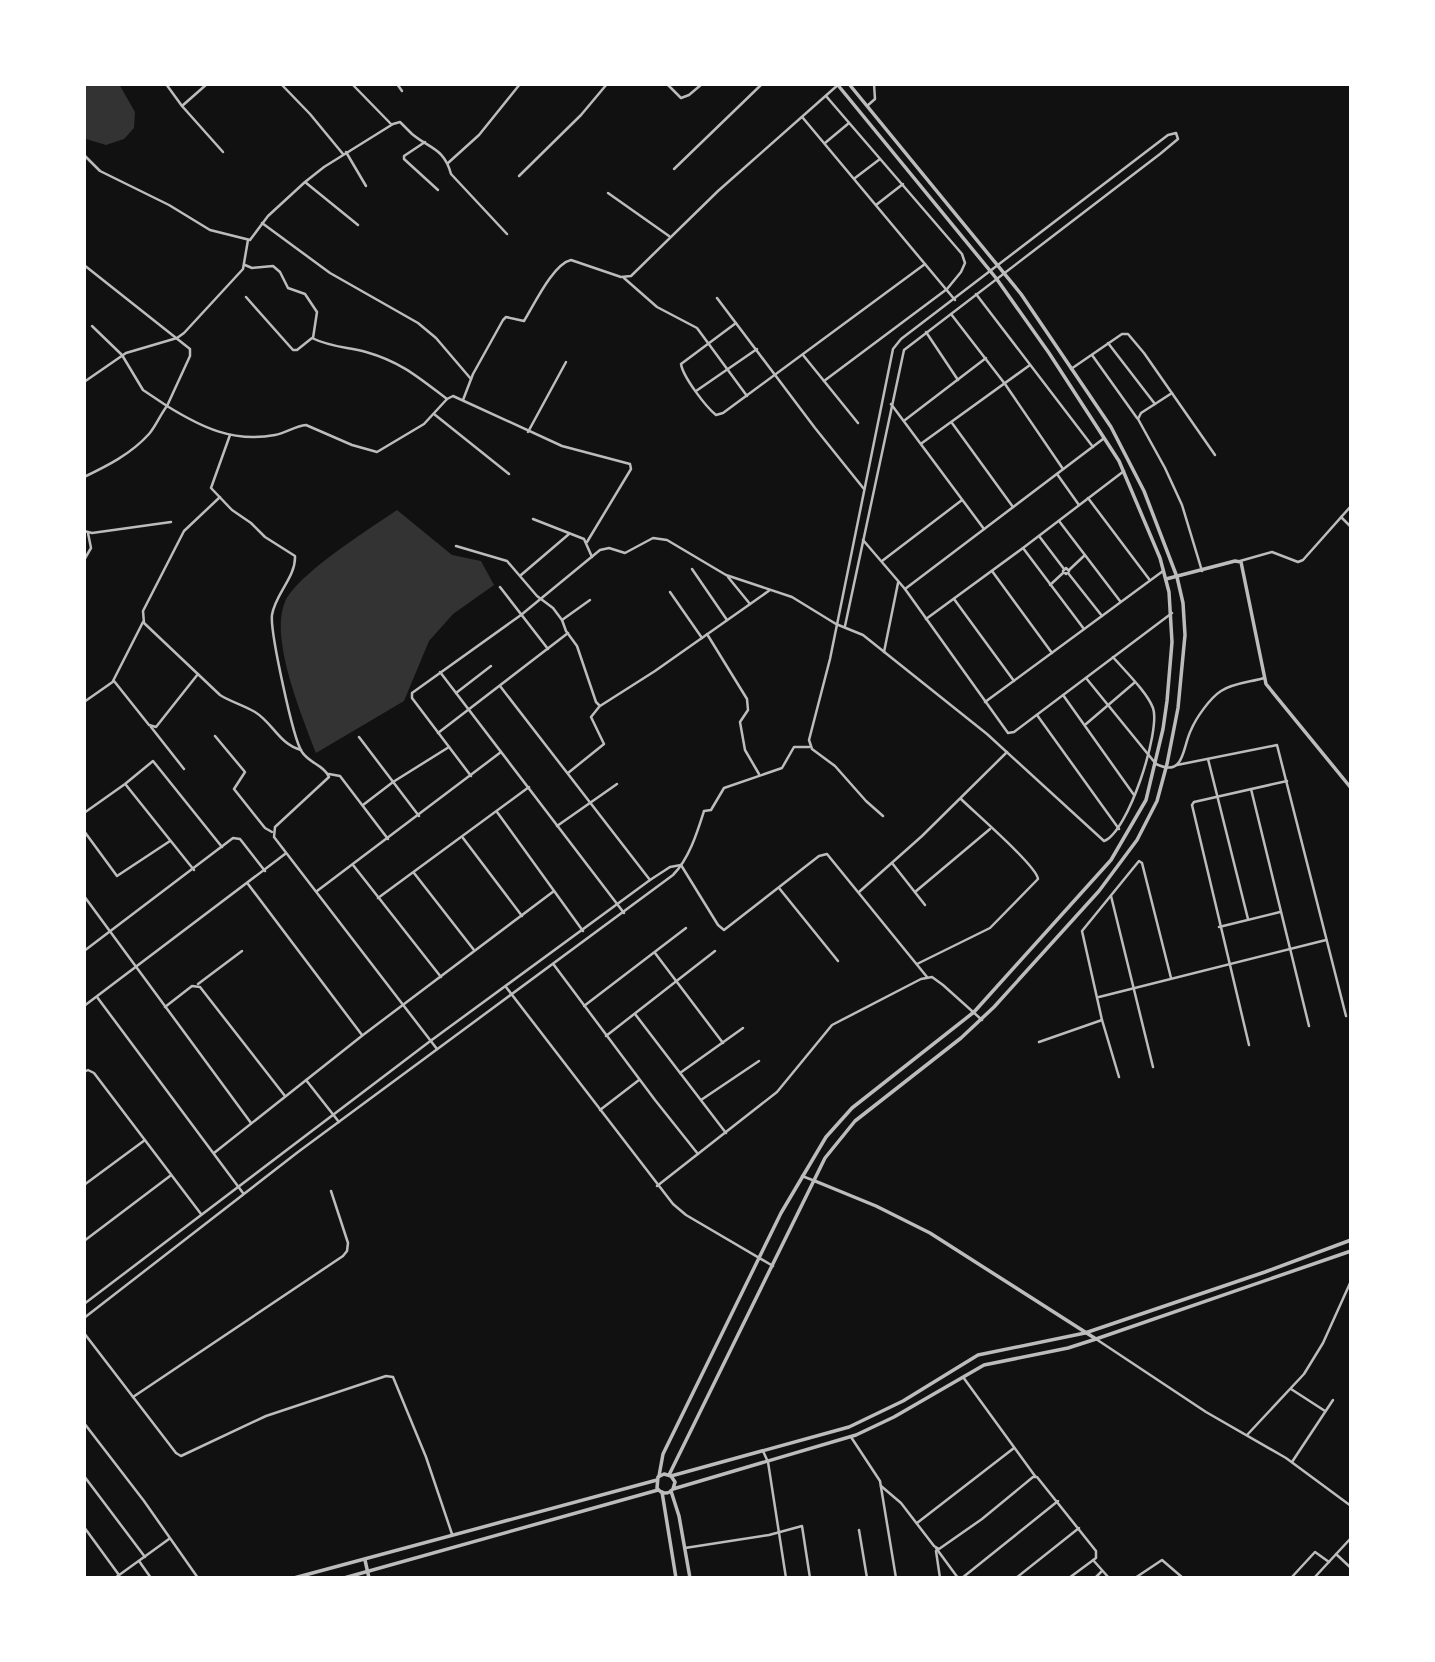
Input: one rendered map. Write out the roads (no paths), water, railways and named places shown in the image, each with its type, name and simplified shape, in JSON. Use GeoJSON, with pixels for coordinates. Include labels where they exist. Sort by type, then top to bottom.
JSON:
{"type":"FeatureCollection","features":[{"type":"Feature","properties":{"kind":"street"},"geometry":{"type":"LineString","coordinates":[[166,84],[223,152]]}},
{"type":"Feature","properties":{"kind":"street"},"geometry":{"type":"LineString","coordinates":[[182,106],[207,84]]}},
{"type":"Feature","properties":{"kind":"street"},"geometry":{"type":"LineString","coordinates":[[281,84],[345,153],[366,186]]}},
{"type":"Feature","properties":{"kind":"street"},"geometry":{"type":"LineString","coordinates":[[352,84],[391,125]]}},
{"type":"Feature","properties":{"kind":"street"},"geometry":{"type":"LineString","coordinates":[[397,84],[402,91]]}},
{"type":"Feature","properties":{"kind":"street"},"geometry":{"type":"LineString","coordinates":[[448,163],[478,135],[520,84]]}},
{"type":"Feature","properties":{"kind":"street"},"geometry":{"type":"LineString","coordinates":[[519,176],[581,115],[607,84]]}},
{"type":"Feature","properties":{"kind":"street"},"geometry":{"type":"LineString","coordinates":[[667,84],[681,98],[702,84]]}},
{"type":"Feature","properties":{"kind":"street"},"geometry":{"type":"LineString","coordinates":[[752,84],[756,89]]}},
{"type":"Feature","properties":{"kind":"street"},"geometry":{"type":"LineString","coordinates":[[674,169],[762,84]]}},
{"type":"Feature","properties":{"kind":"street"},"geometry":{"type":"LineString","coordinates":[[624,278],[631,276],[670,236],[838,84],[996,278],[1105,437],[1124,471],[1163,571],[1172,613],[1167,701],[1156,764],[1145,803],[1111,860],[974,1012],[852,1108],[826,1137],[802,1176],[746,1282],[663,1454],[656,1485],[660,1491],[676,1578]]}},
{"type":"Feature","properties":{"kind":"street"},"geometry":{"type":"LineString","coordinates":[[670,1475],[825,1158],[855,1121],[982,1020],[1111,876],[1143,829],[1157,801],[1178,708],[1184,661],[1184,603],[1178,577],[1144,491],[1125,453],[1111,427],[999,265],[849,84]]}},
{"type":"Feature","properties":{"kind":"street"},"geometry":{"type":"LineString","coordinates":[[867,106],[875,99],[874,84]]}},
{"type":"Feature","properties":{"kind":"street"},"geometry":{"type":"LineString","coordinates":[[824,381],[947,289],[964,268],[965,259],[827,96]]}},
{"type":"Feature","properties":{"kind":"street"},"geometry":{"type":"LineString","coordinates":[[803,118],[955,300]]}},
{"type":"Feature","properties":{"kind":"street"},"geometry":{"type":"LineString","coordinates":[[84,155],[100,171],[169,205],[205,227],[248,240],[252,239],[262,223],[305,182],[345,153],[397,122],[434,147],[448,163],[451,174],[507,234]]}},
{"type":"Feature","properties":{"kind":"street"},"geometry":{"type":"LineString","coordinates":[[825,144],[850,122]]}},
{"type":"Feature","properties":{"kind":"street"},"geometry":{"type":"LineString","coordinates":[[845,626],[904,350],[1160,155],[1176,142],[1178,135],[1168,135],[901,339],[893,349],[825,680],[809,740],[811,747],[838,769],[883,816]]}},
{"type":"Feature","properties":{"kind":"street"},"geometry":{"type":"LineString","coordinates":[[425,142],[404,159],[438,190]]}},
{"type":"Feature","properties":{"kind":"street"},"geometry":{"type":"LineString","coordinates":[[855,178],[881,158]]}},
{"type":"Feature","properties":{"kind":"street"},"geometry":{"type":"LineString","coordinates":[[305,182],[358,225]]}},
{"type":"Feature","properties":{"kind":"street"},"geometry":{"type":"LineString","coordinates":[[876,205],[903,184]]}},
{"type":"Feature","properties":{"kind":"street"},"geometry":{"type":"LineString","coordinates":[[608,193],[670,236]]}},
{"type":"Feature","properties":{"kind":"street"},"geometry":{"type":"LineString","coordinates":[[262,223],[328,272],[418,323],[436,338],[471,379]]}},
{"type":"Feature","properties":{"kind":"street"},"geometry":{"type":"LineString","coordinates":[[84,382],[122,355],[177,338],[245,265],[248,240]]}},
{"type":"Feature","properties":{"kind":"street"},"geometry":{"type":"LineString","coordinates":[[463,400],[471,379],[503,320],[506,317],[524,321],[549,281],[564,262],[571,260],[624,278],[657,307],[697,328],[747,396]]}},
{"type":"Feature","properties":{"kind":"street"},"geometry":{"type":"LineString","coordinates":[[736,323],[681,364],[696,391],[716,415],[777,375],[925,264]]}},
{"type":"Feature","properties":{"kind":"street"},"geometry":{"type":"LineString","coordinates":[[84,265],[188,346],[191,354],[167,406],[150,432],[108,466],[84,477]]}},
{"type":"Feature","properties":{"kind":"street"},"geometry":{"type":"LineString","coordinates":[[245,265],[252,268],[273,266],[280,272],[288,288],[305,294],[317,312],[313,338]]}},
{"type":"Feature","properties":{"kind":"street"},"geometry":{"type":"LineString","coordinates":[[976,294],[1093,447]]}},
{"type":"Feature","properties":{"kind":"street"},"geometry":{"type":"LineString","coordinates":[[246,297],[293,350],[298,350],[313,338],[328,345],[366,352],[399,364],[447,399]]}},
{"type":"Feature","properties":{"kind":"street"},"geometry":{"type":"LineString","coordinates":[[717,298],[864,489]]}},
{"type":"Feature","properties":{"kind":"street"},"geometry":{"type":"LineString","coordinates":[[951,314],[1005,384],[1063,468]]}},
{"type":"Feature","properties":{"kind":"street"},"geometry":{"type":"LineString","coordinates":[[92,326],[122,355],[143,390],[200,426],[230,435],[270,436],[306,425],[352,445],[377,452],[416,430],[453,396],[562,446],[626,462],[631,466],[587,542]]}},
{"type":"Feature","properties":{"kind":"street"},"geometry":{"type":"LineString","coordinates":[[926,332],[958,380]]}},
{"type":"Feature","properties":{"kind":"street"},"geometry":{"type":"LineString","coordinates":[[1071,369],[1122,334],[1128,334],[1214,455]]}},
{"type":"Feature","properties":{"kind":"street"},"geometry":{"type":"LineString","coordinates":[[1108,343],[1155,404]]}},
{"type":"Feature","properties":{"kind":"street"},"geometry":{"type":"LineString","coordinates":[[696,391],[757,349]]}},
{"type":"Feature","properties":{"kind":"street"},"geometry":{"type":"LineString","coordinates":[[803,355],[858,423]]}},
{"type":"Feature","properties":{"kind":"street"},"geometry":{"type":"LineString","coordinates":[[1092,355],[1138,419],[1165,468],[1182,505],[1202,570]]}},
{"type":"Feature","properties":{"kind":"street"},"geometry":{"type":"LineString","coordinates":[[904,421],[986,358]]}},
{"type":"Feature","properties":{"kind":"street"},"geometry":{"type":"LineString","coordinates":[[528,432],[566,362]]}},
{"type":"Feature","properties":{"kind":"street"},"geometry":{"type":"LineString","coordinates":[[921,443],[1030,365]]}},
{"type":"Feature","properties":{"kind":"street"},"geometry":{"type":"LineString","coordinates":[[1138,419],[1141,413],[1172,393]]}},
{"type":"Feature","properties":{"kind":"street"},"geometry":{"type":"LineString","coordinates":[[891,404],[984,529]]}},
{"type":"Feature","properties":{"kind":"street"},"geometry":{"type":"LineString","coordinates":[[434,414],[509,474]]}},
{"type":"Feature","properties":{"kind":"street"},"geometry":{"type":"LineString","coordinates":[[952,423],[1013,507]]}},
{"type":"Feature","properties":{"kind":"street"},"geometry":{"type":"LineString","coordinates":[[230,435],[223,461],[211,486],[265,537],[296,558],[272,620],[282,678],[301,750],[311,762],[329,774],[340,776],[388,839]]}},
{"type":"Feature","properties":{"kind":"street"},"geometry":{"type":"LineString","coordinates":[[905,589],[1105,437]]}},
{"type":"Feature","properties":{"kind":"street"},"geometry":{"type":"LineString","coordinates":[[926,619],[1124,471]]}},
{"type":"Feature","properties":{"kind":"street"},"geometry":{"type":"LineString","coordinates":[[1057,474],[1079,505]]}},
{"type":"Feature","properties":{"kind":"street"},"geometry":{"type":"LineString","coordinates":[[84,702],[113,681],[143,622],[143,611],[184,531],[220,497]]}},
{"type":"Feature","properties":{"kind":"street"},"geometry":{"type":"LineString","coordinates":[[1088,498],[1150,580]]}},
{"type":"Feature","properties":{"kind":"street"},"geometry":{"type":"LineString","coordinates":[[882,561],[962,500]]}},
{"type":"Feature","properties":{"kind":"street"},"geometry":{"type":"LineString","coordinates":[[1166,579],[1272,552],[1300,562],[1351,506]]}},
{"type":"Feature","properties":{"kind":"street"},"geometry":{"type":"LineString","coordinates":[[1341,517],[1351,527]]}},
{"type":"Feature","properties":{"kind":"street"},"geometry":{"type":"LineString","coordinates":[[533,519],[587,542],[592,557]]}},
{"type":"Feature","properties":{"kind":"street"},"geometry":{"type":"LineString","coordinates":[[1059,521],[1120,601]]}},
{"type":"Feature","properties":{"kind":"street"},"geometry":{"type":"LineString","coordinates":[[84,559],[91,548],[86,532],[171,522]]}},
{"type":"Feature","properties":{"kind":"street"},"geometry":{"type":"LineString","coordinates":[[521,576],[570,534]]}},
{"type":"Feature","properties":{"kind":"street"},"geometry":{"type":"LineString","coordinates":[[1039,536],[1102,615]]}},
{"type":"Feature","properties":{"kind":"street"},"geometry":{"type":"LineString","coordinates":[[471,776],[412,695],[414,691],[521,615],[606,548],[625,553],[657,538],[671,542],[726,575],[792,597],[835,624],[863,635],[971,720],[1101,839],[1108,840],[1119,829],[1135,796],[1147,753],[1154,712],[1149,701],[1113,657]]}},
{"type":"Feature","properties":{"kind":"street"},"geometry":{"type":"LineString","coordinates":[[863,540],[905,589],[1007,733],[1014,732],[1172,613]]}},
{"type":"Feature","properties":{"kind":"street"},"geometry":{"type":"LineString","coordinates":[[456,546],[504,559],[550,606],[562,620],[577,646],[596,702],[600,706]]}},
{"type":"Feature","properties":{"kind":"street"},"geometry":{"type":"LineString","coordinates":[[1023,548],[1084,629]]}},
{"type":"Feature","properties":{"kind":"street"},"geometry":{"type":"LineString","coordinates":[[1050,585],[1085,555]]}},
{"type":"Feature","properties":{"kind":"street"},"geometry":{"type":"LineString","coordinates":[[1240,561],[1264,678],[1269,690],[1351,788]]}},
{"type":"Feature","properties":{"kind":"street"},"geometry":{"type":"LineString","coordinates":[[692,569],[726,620]]}},
{"type":"Feature","properties":{"kind":"street"},"geometry":{"type":"LineString","coordinates":[[992,571],[1052,653]]}},
{"type":"Feature","properties":{"kind":"street"},"geometry":{"type":"LineString","coordinates":[[985,702],[1163,571]]}},
{"type":"Feature","properties":{"kind":"street"},"geometry":{"type":"LineString","coordinates":[[726,575],[750,604]]}},
{"type":"Feature","properties":{"kind":"street"},"geometry":{"type":"LineString","coordinates":[[884,652],[898,581]]}},
{"type":"Feature","properties":{"kind":"street"},"geometry":{"type":"LineString","coordinates":[[500,587],[548,649]]}},
{"type":"Feature","properties":{"kind":"street"},"geometry":{"type":"LineString","coordinates":[[568,773],[604,744],[591,717],[600,706],[770,590]]}},
{"type":"Feature","properties":{"kind":"street"},"geometry":{"type":"LineString","coordinates":[[670,592],[702,638]]}},
{"type":"Feature","properties":{"kind":"street"},"geometry":{"type":"LineString","coordinates":[[954,599],[1014,681]]}},
{"type":"Feature","properties":{"kind":"street"},"geometry":{"type":"LineString","coordinates":[[562,620],[590,600]]}},
{"type":"Feature","properties":{"kind":"street"},"geometry":{"type":"LineString","coordinates":[[143,622],[220,695],[254,712],[285,744],[301,750]]}},
{"type":"Feature","properties":{"kind":"street"},"geometry":{"type":"LineString","coordinates":[[438,733],[568,633]]}},
{"type":"Feature","properties":{"kind":"street"},"geometry":{"type":"LineString","coordinates":[[707,634],[747,699],[748,710],[740,722],[745,750],[760,775]]}},
{"type":"Feature","properties":{"kind":"street"},"geometry":{"type":"LineString","coordinates":[[456,693],[491,666]]}},
{"type":"Feature","properties":{"kind":"street"},"geometry":{"type":"LineString","coordinates":[[440,672],[624,913]]}},
{"type":"Feature","properties":{"kind":"street"},"geometry":{"type":"LineString","coordinates":[[151,727],[159,724],[199,673]]}},
{"type":"Feature","properties":{"kind":"street"},"geometry":{"type":"LineString","coordinates":[[1086,678],[1156,764],[1166,769],[1276,744],[1346,1016]]}},
{"type":"Feature","properties":{"kind":"street"},"geometry":{"type":"LineString","coordinates":[[1177,765],[1182,758],[1191,728],[1220,692],[1264,678]]}},
{"type":"Feature","properties":{"kind":"street"},"geometry":{"type":"LineString","coordinates":[[113,681],[184,769]]}},
{"type":"Feature","properties":{"kind":"street"},"geometry":{"type":"LineString","coordinates":[[1085,724],[1134,683]]}},
{"type":"Feature","properties":{"kind":"street"},"geometry":{"type":"LineString","coordinates":[[500,686],[650,880]]}},
{"type":"Feature","properties":{"kind":"street"},"geometry":{"type":"LineString","coordinates":[[1063,695],[1135,796]]}},
{"type":"Feature","properties":{"kind":"street"},"geometry":{"type":"LineString","coordinates":[[1037,715],[1119,829]]}},
{"type":"Feature","properties":{"kind":"street"},"geometry":{"type":"LineString","coordinates":[[215,736],[245,772],[234,789],[265,828],[273,832],[277,842],[437,1049]]}},
{"type":"Feature","properties":{"kind":"street"},"geometry":{"type":"LineString","coordinates":[[359,737],[419,816]]}},
{"type":"Feature","properties":{"kind":"street"},"geometry":{"type":"LineString","coordinates":[[363,805],[393,782],[449,747]]}},
{"type":"Feature","properties":{"kind":"street"},"geometry":{"type":"LineString","coordinates":[[84,1318],[243,1193],[673,875],[696,835],[704,811],[711,810],[724,788],[782,768],[794,747],[811,747]]}},
{"type":"Feature","properties":{"kind":"street"},"geometry":{"type":"LineString","coordinates":[[317,891],[501,752]]}},
{"type":"Feature","properties":{"kind":"street"},"geometry":{"type":"LineString","coordinates":[[859,892],[961,799],[1007,752]]}},
{"type":"Feature","properties":{"kind":"street"},"geometry":{"type":"LineString","coordinates":[[1208,759],[1248,919]]}},
{"type":"Feature","properties":{"kind":"street"},"geometry":{"type":"LineString","coordinates":[[84,813],[153,761],[222,847]]}},
{"type":"Feature","properties":{"kind":"street"},"geometry":{"type":"LineString","coordinates":[[273,832],[285,817],[326,782],[329,774]]}},
{"type":"Feature","properties":{"kind":"street"},"geometry":{"type":"LineString","coordinates":[[1248,1045],[1192,807],[1194,802],[1287,781]]}},
{"type":"Feature","properties":{"kind":"street"},"geometry":{"type":"LineString","coordinates":[[125,784],[194,870]]}},
{"type":"Feature","properties":{"kind":"street"},"geometry":{"type":"LineString","coordinates":[[557,826],[617,784]]}},
{"type":"Feature","properties":{"kind":"street"},"geometry":{"type":"LineString","coordinates":[[378,898],[529,788]]}},
{"type":"Feature","properties":{"kind":"street"},"geometry":{"type":"LineString","coordinates":[[1251,789],[1309,1026]]}},
{"type":"Feature","properties":{"kind":"street"},"geometry":{"type":"LineString","coordinates":[[917,964],[990,928],[1038,879],[1036,871],[961,799]]}},
{"type":"Feature","properties":{"kind":"street"},"geometry":{"type":"LineString","coordinates":[[497,812],[583,931]]}},
{"type":"Feature","properties":{"kind":"street"},"geometry":{"type":"LineString","coordinates":[[915,892],[991,828]]}},
{"type":"Feature","properties":{"kind":"street"},"geometry":{"type":"LineString","coordinates":[[84,831],[117,876],[170,841]]}},
{"type":"Feature","properties":{"kind":"street"},"geometry":{"type":"LineString","coordinates":[[84,951],[233,838],[238,838],[265,871]]}},
{"type":"Feature","properties":{"kind":"street"},"geometry":{"type":"LineString","coordinates":[[463,838],[522,916]]}},
{"type":"Feature","properties":{"kind":"street"},"geometry":{"type":"LineString","coordinates":[[84,1006],[286,853]]}},
{"type":"Feature","properties":{"kind":"street"},"geometry":{"type":"LineString","coordinates":[[681,865],[724,930],[825,853],[831,856],[927,977]]}},
{"type":"Feature","properties":{"kind":"street"},"geometry":{"type":"LineString","coordinates":[[1119,1077],[1102,1020],[1082,931],[1137,863],[1142,862],[1171,978]]}},
{"type":"Feature","properties":{"kind":"street"},"geometry":{"type":"LineString","coordinates":[[892,863],[925,905]]}},
{"type":"Feature","properties":{"kind":"street"},"geometry":{"type":"LineString","coordinates":[[353,865],[441,977]]}},
{"type":"Feature","properties":{"kind":"street"},"geometry":{"type":"LineString","coordinates":[[84,1304],[431,1040],[650,880],[670,867],[681,865]]}},
{"type":"Feature","properties":{"kind":"street"},"geometry":{"type":"LineString","coordinates":[[414,873],[475,951]]}},
{"type":"Feature","properties":{"kind":"street"},"geometry":{"type":"LineString","coordinates":[[248,884],[363,1035]]}},
{"type":"Feature","properties":{"kind":"street"},"geometry":{"type":"LineString","coordinates":[[779,888],[838,961]]}},
{"type":"Feature","properties":{"kind":"street"},"geometry":{"type":"LineString","coordinates":[[214,1153],[363,1035],[554,891]]}},
{"type":"Feature","properties":{"kind":"street"},"geometry":{"type":"LineString","coordinates":[[84,896],[251,1123]]}},
{"type":"Feature","properties":{"kind":"street"},"geometry":{"type":"LineString","coordinates":[[1111,896],[1153,1067]]}},
{"type":"Feature","properties":{"kind":"street"},"geometry":{"type":"LineString","coordinates":[[1219,927],[1280,912]]}},
{"type":"Feature","properties":{"kind":"street"},"geometry":{"type":"LineString","coordinates":[[584,1006],[686,928]]}},
{"type":"Feature","properties":{"kind":"street"},"geometry":{"type":"LineString","coordinates":[[1098,997],[1326,940]]}},
{"type":"Feature","properties":{"kind":"street"},"geometry":{"type":"LineString","coordinates":[[165,1007],[242,951]]}},
{"type":"Feature","properties":{"kind":"street"},"geometry":{"type":"LineString","coordinates":[[606,1036],[715,951]]}},
{"type":"Feature","properties":{"kind":"street"},"geometry":{"type":"LineString","coordinates":[[654,953],[723,1042]]}},
{"type":"Feature","properties":{"kind":"street"},"geometry":{"type":"LineString","coordinates":[[554,965],[698,1154]]}},
{"type":"Feature","properties":{"kind":"street"},"geometry":{"type":"LineString","coordinates":[[657,1186],[777,1092],[832,1025],[927,977],[936,979],[982,1020]]}},
{"type":"Feature","properties":{"kind":"street"},"geometry":{"type":"LineString","coordinates":[[195,985],[200,987],[285,1097]]}},
{"type":"Feature","properties":{"kind":"street"},"geometry":{"type":"LineString","coordinates":[[506,987],[657,1186],[686,1215],[773,1266]]}},
{"type":"Feature","properties":{"kind":"street"},"geometry":{"type":"LineString","coordinates":[[97,997],[243,1193]]}},
{"type":"Feature","properties":{"kind":"street"},"geometry":{"type":"LineString","coordinates":[[635,1014],[726,1133]]}},
{"type":"Feature","properties":{"kind":"street"},"geometry":{"type":"LineString","coordinates":[[1039,1042],[1102,1020]]}},
{"type":"Feature","properties":{"kind":"street"},"geometry":{"type":"LineString","coordinates":[[680,1073],[743,1028]]}},
{"type":"Feature","properties":{"kind":"street"},"geometry":{"type":"LineString","coordinates":[[701,1100],[759,1061]]}},
{"type":"Feature","properties":{"kind":"street"},"geometry":{"type":"LineString","coordinates":[[84,1072],[88,1070],[94,1073],[201,1214]]}},
{"type":"Feature","properties":{"kind":"street"},"geometry":{"type":"LineString","coordinates":[[306,1080],[339,1122]]}},
{"type":"Feature","properties":{"kind":"street"},"geometry":{"type":"LineString","coordinates":[[600,1110],[639,1080]]}},
{"type":"Feature","properties":{"kind":"street"},"geometry":{"type":"LineString","coordinates":[[84,1185],[145,1140]]}},
{"type":"Feature","properties":{"kind":"street"},"geometry":{"type":"LineString","coordinates":[[84,1241],[172,1175]]}},
{"type":"Feature","properties":{"kind":"street"},"geometry":{"type":"LineString","coordinates":[[802,1176],[876,1206],[930,1233],[1206,1412],[1292,1462],[1351,1506]]}},
{"type":"Feature","properties":{"kind":"street"},"geometry":{"type":"LineString","coordinates":[[133,1397],[347,1251],[346,1236],[331,1191]]}},
{"type":"Feature","properties":{"kind":"street"},"geometry":{"type":"LineString","coordinates":[[294,1578],[858,1424],[978,1355],[1085,1333],[1243,1280],[1351,1240]]}},
{"type":"Feature","properties":{"kind":"street"},"geometry":{"type":"LineString","coordinates":[[344,1578],[660,1491],[672,1490],[851,1437],[987,1364],[1068,1348],[1351,1251]]}},
{"type":"Feature","properties":{"kind":"street"},"geometry":{"type":"LineString","coordinates":[[1247,1435],[1291,1390],[1319,1349],[1351,1281]]}},
{"type":"Feature","properties":{"kind":"street"},"geometry":{"type":"LineString","coordinates":[[84,1333],[176,1453],[181,1455],[286,1408],[386,1376],[393,1377],[435,1481],[452,1535]]}},
{"type":"Feature","properties":{"kind":"street"},"geometry":{"type":"LineString","coordinates":[[963,1377],[1035,1476],[1096,1550],[1097,1555],[1093,1560],[1069,1578]]}},
{"type":"Feature","properties":{"kind":"street"},"geometry":{"type":"LineString","coordinates":[[1291,1390],[1325,1411]]}},
{"type":"Feature","properties":{"kind":"street"},"geometry":{"type":"LineString","coordinates":[[1292,1462],[1333,1400]]}},
{"type":"Feature","properties":{"kind":"street"},"geometry":{"type":"LineString","coordinates":[[84,1423],[198,1578]]}},
{"type":"Feature","properties":{"kind":"street"},"geometry":{"type":"LineString","coordinates":[[84,1432],[88,1429]]}},
{"type":"Feature","properties":{"kind":"street"},"geometry":{"type":"LineString","coordinates":[[851,1437],[877,1475],[881,1486],[896,1578]]}},
{"type":"Feature","properties":{"kind":"street"},"geometry":{"type":"LineString","coordinates":[[917,1523],[1014,1448]]}},
{"type":"Feature","properties":{"kind":"street"},"geometry":{"type":"LineString","coordinates":[[763,1451],[768,1462],[786,1578]]}},
{"type":"Feature","properties":{"kind":"street"},"geometry":{"type":"LineString","coordinates":[[670,1475],[675,1482],[672,1490],[690,1578]]}},
{"type":"Feature","properties":{"kind":"street"},"geometry":{"type":"LineString","coordinates":[[84,1476],[145,1557]]}},
{"type":"Feature","properties":{"kind":"street"},"geometry":{"type":"LineString","coordinates":[[936,1548],[962,1534],[1035,1476]]}},
{"type":"Feature","properties":{"kind":"street"},"geometry":{"type":"LineString","coordinates":[[881,1486],[896,1498],[960,1578],[1058,1501]]}},
{"type":"Feature","properties":{"kind":"street"},"geometry":{"type":"LineString","coordinates":[[685,1548],[769,1535],[779,1530],[802,1526],[810,1578]]}},
{"type":"Feature","properties":{"kind":"street"},"geometry":{"type":"LineString","coordinates":[[84,1527],[117,1577],[170,1539]]}},
{"type":"Feature","properties":{"kind":"street"},"geometry":{"type":"LineString","coordinates":[[1016,1578],[1079,1528]]}},
{"type":"Feature","properties":{"kind":"street"},"geometry":{"type":"LineString","coordinates":[[859,1530],[867,1578]]}},
{"type":"Feature","properties":{"kind":"street"},"geometry":{"type":"LineString","coordinates":[[1314,1578],[1351,1538]]}},
{"type":"Feature","properties":{"kind":"street"},"geometry":{"type":"LineString","coordinates":[[936,1548],[940,1578]]}},
{"type":"Feature","properties":{"kind":"street"},"geometry":{"type":"LineString","coordinates":[[1291,1578],[1314,1552],[1329,1562]]}},
{"type":"Feature","properties":{"kind":"street"},"geometry":{"type":"LineString","coordinates":[[1336,1554],[1351,1568]]}},
{"type":"Feature","properties":{"kind":"street"},"geometry":{"type":"LineString","coordinates":[[365,1560],[369,1578]]}},
{"type":"Feature","properties":{"kind":"street"},"geometry":{"type":"LineString","coordinates":[[1093,1560],[1109,1578]]}},
{"type":"Feature","properties":{"kind":"street"},"geometry":{"type":"LineString","coordinates":[[1135,1578],[1162,1560],[1183,1578]]}},
{"type":"Feature","properties":{"kind":"street"},"geometry":{"type":"LineString","coordinates":[[139,1561],[151,1578]]}},
{"type":"Feature","properties":{"kind":"street"},"geometry":{"type":"LineString","coordinates":[[1095,1578],[1102,1570]]}}]}
